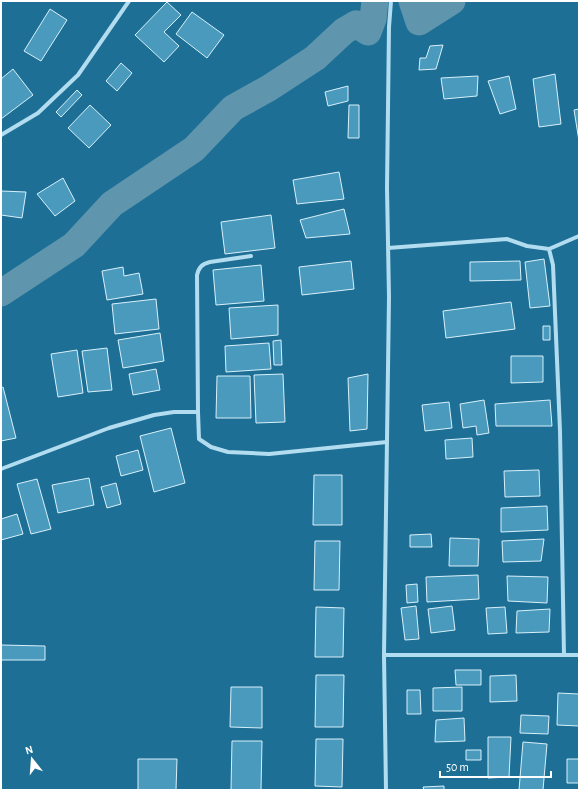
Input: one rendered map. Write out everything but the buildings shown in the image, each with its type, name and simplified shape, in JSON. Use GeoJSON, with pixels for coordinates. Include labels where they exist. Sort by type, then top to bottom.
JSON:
{"type":"FeatureCollection","features":[{"type":"Feature","properties":{"kind":"street"},"geometry":{"type":"LineString","coordinates":[[1,135],[38,113],[78,75],[129,1]]}},
{"type":"Feature","properties":{"kind":"street"},"geometry":{"type":"LineString","coordinates":[[386,790],[384,655],[387,442],[387,188],[389,27],[391,1]]}},
{"type":"Feature","properties":{"kind":"street"},"geometry":{"type":"LineString","coordinates":[[388,248],[507,238],[528,246],[549,250],[579,236]]}},
{"type":"Feature","properties":{"kind":"street"},"geometry":{"type":"LineString","coordinates":[[549,250],[553,265],[560,431],[564,655]]}},
{"type":"Feature","properties":{"kind":"street"},"geometry":{"type":"LineString","coordinates":[[251,256],[210,262],[204,264],[198,270],[199,439],[211,447],[228,452],[269,454],[387,442]]}},
{"type":"Feature","properties":{"kind":"street"},"geometry":{"type":"LineString","coordinates":[[1,469],[109,428],[154,415],[174,412],[198,412]]}},
{"type":"Feature","properties":{"kind":"street"},"geometry":{"type":"LineString","coordinates":[[384,655],[579,656]]}},
{"type":"Feature","properties":{"kind":"waterway"},"geometry":{"type":"LineString","coordinates":[[1,293],[74,245],[112,204],[194,149],[233,108],[269,88],[315,58],[344,31],[356,24],[368,32],[373,19],[375,1]]}},
{"type":"Feature","properties":{"kind":"waterway"},"geometry":{"type":"LineString","coordinates":[[412,1],[419,22],[452,1]]}}]}
